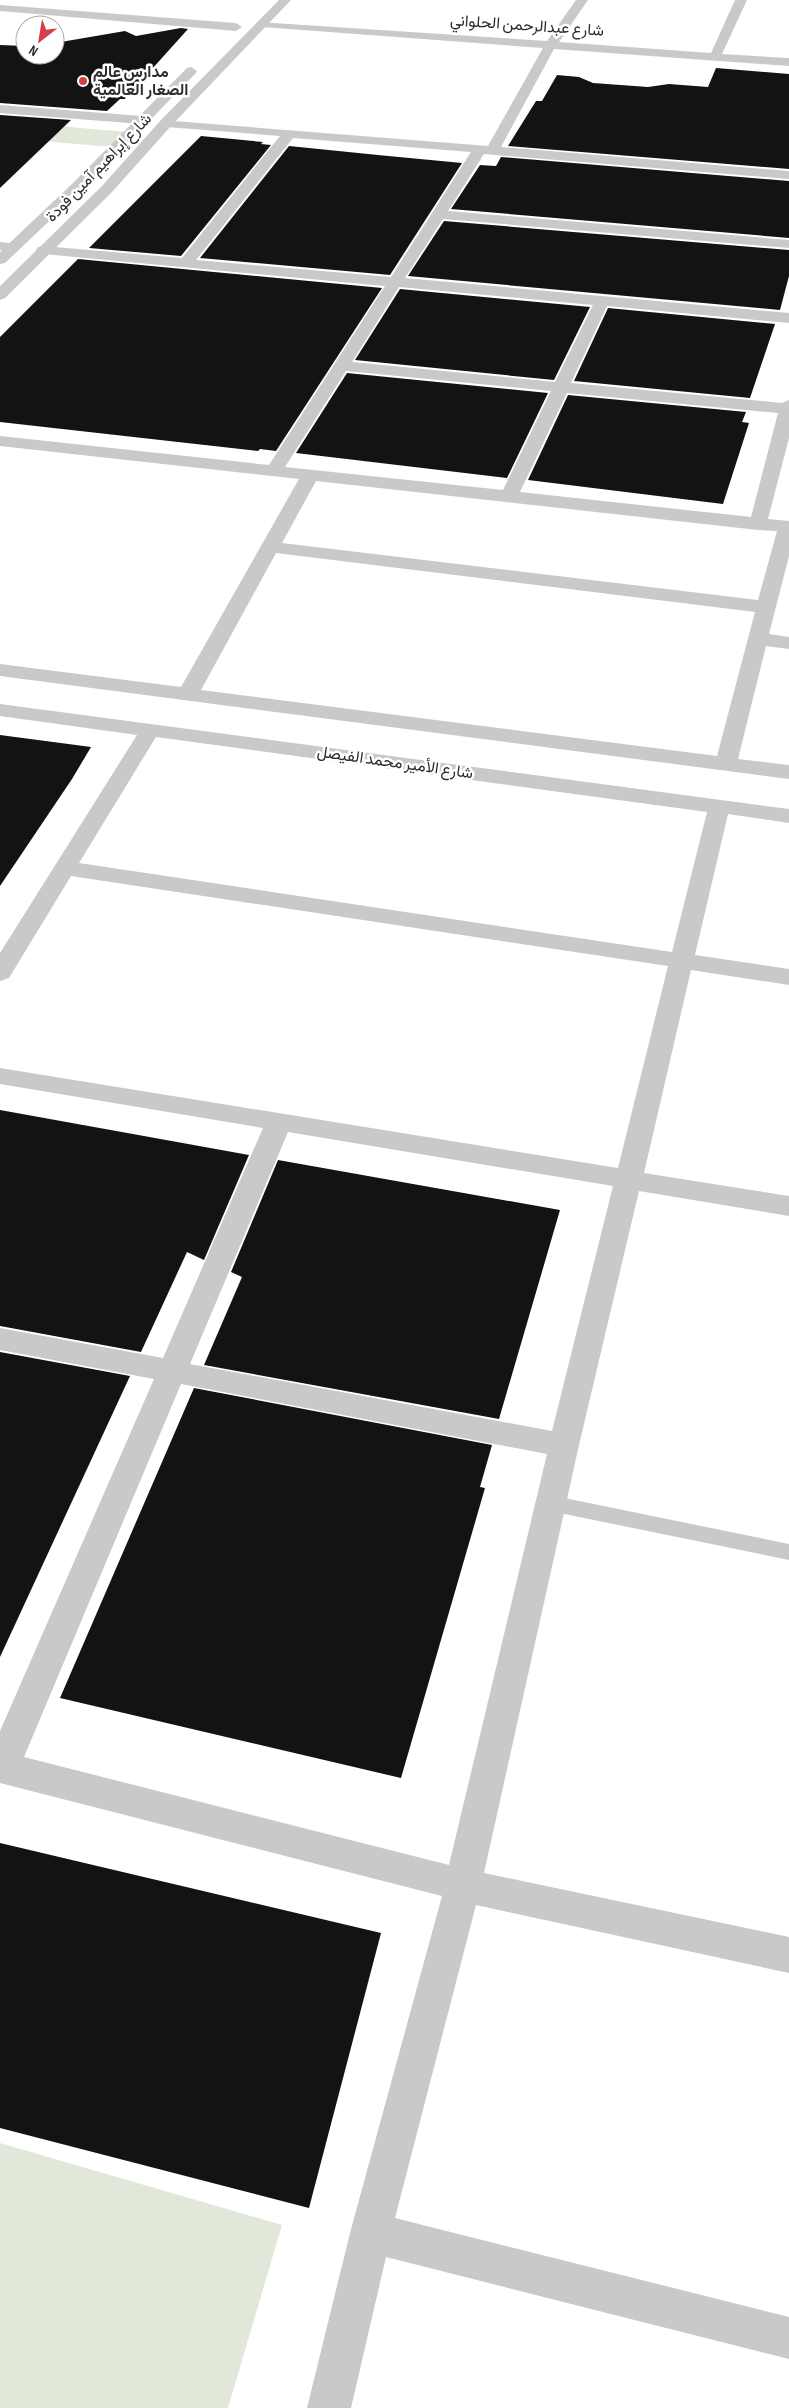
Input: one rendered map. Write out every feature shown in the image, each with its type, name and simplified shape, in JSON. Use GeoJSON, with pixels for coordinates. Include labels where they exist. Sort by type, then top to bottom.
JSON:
{"type":"FeatureCollection","features":[{"type":"Feature","properties":{"kind":"street","name":"شارع إبراهيم آمين فودة"},"geometry":{"type":"LineString","coordinates":[[0,295],[43,250],[107,189],[166,123],[285,0]]}},
{"type":"Feature","properties":{"kind":"street"},"geometry":{"type":"LineString","coordinates":[[274,471],[438,214],[485,151],[582,0]]}},
{"type":"Feature","properties":{"kind":"street"},"geometry":{"type":"LineString","coordinates":[[715,56],[740,0]]}},
{"type":"Feature","properties":{"kind":"street"},"geometry":{"type":"LineString","coordinates":[[0,8],[239,23],[222,40]]}},
{"type":"Feature","properties":{"kind":"street","name":"شارع عبدالرحمن الحلواني"},"geometry":{"type":"LineString","coordinates":[[262,24],[789,62]]}},
{"type":"Feature","properties":{"kind":"street","name":"شارع إبراهيم آمين فودة"},"geometry":{"type":"LineString","coordinates":[[0,260],[7,247],[77,186],[202,60]]}},
{"type":"Feature","properties":{"kind":"street"},"geometry":{"type":"LineString","coordinates":[[0,109],[142,120]]}},
{"type":"Feature","properties":{"kind":"street"},"geometry":{"type":"LineString","coordinates":[[166,123],[789,175]]}},
{"type":"Feature","properties":{"kind":"street"},"geometry":{"type":"LineString","coordinates":[[186,264],[290,134]]}},
{"type":"Feature","properties":{"kind":"street"},"geometry":{"type":"LineString","coordinates":[[77,186],[107,189]]}},
{"type":"Feature","properties":{"kind":"street"},"geometry":{"type":"LineString","coordinates":[[438,214],[789,244]]}},
{"type":"Feature","properties":{"kind":"street"},"geometry":{"type":"LineString","coordinates":[[43,250],[789,318]]}},
{"type":"Feature","properties":{"kind":"street"},"geometry":{"type":"LineString","coordinates":[[509,496],[602,301]]}},
{"type":"Feature","properties":{"kind":"street"},"geometry":{"type":"LineString","coordinates":[[341,366],[789,407],[758,524]]}},
{"type":"Feature","properties":{"kind":"street"},"geometry":{"type":"LineString","coordinates":[[0,441],[788,527],[726,764]]}},
{"type":"Feature","properties":{"kind":"street"},"geometry":{"type":"LineString","coordinates":[[188,694],[310,475]]}},
{"type":"Feature","properties":{"kind":"street"},"geometry":{"type":"LineString","coordinates":[[270,547],[766,607]]}},
{"type":"Feature","properties":{"kind":"street"},"geometry":{"type":"LineString","coordinates":[[758,639],[789,643]]}},
{"type":"Feature","properties":{"kind":"street"},"geometry":{"type":"LineString","coordinates":[[0,670],[789,772]]}},
{"type":"Feature","properties":{"kind":"street","name":"شارع الأمير محمد الفيصل"},"geometry":{"type":"LineString","coordinates":[[0,710],[789,816]]}},
{"type":"Feature","properties":{"kind":"street"},"geometry":{"type":"LineString","coordinates":[[0,973],[150,730]]}},
{"type":"Feature","properties":{"kind":"street"},"geometry":{"type":"LineString","coordinates":[[329,2408],[371,2233],[463,1885],[550,1503],[719,806]]}},
{"type":"Feature","properties":{"kind":"street"},"geometry":{"type":"LineString","coordinates":[[64,868],[789,977]]}},
{"type":"Feature","properties":{"kind":"street"},"geometry":{"type":"LineString","coordinates":[[0,1076],[789,1206]]}},
{"type":"Feature","properties":{"kind":"street"},"geometry":{"type":"LineString","coordinates":[[279,1122],[1,1767],[463,1885],[789,1955]]}},
{"type":"Feature","properties":{"kind":"street"},"geometry":{"type":"LineString","coordinates":[[0,1339],[564,1445]]}},
{"type":"Feature","properties":{"kind":"street"},"geometry":{"type":"LineString","coordinates":[[371,2233],[789,2338]]}},
{"type":"Feature","properties":{"kind":"lane"},"geometry":{"type":"LineString","coordinates":[[550,1503],[789,1552]]}},
{"type":"Feature","properties":{"kind":"shaded area"},"geometry":{"type":"Polygon","coordinates":[[[23,123],[127,132],[112,147],[7,138],[23,123]]]}},
{"type":"Feature","properties":{"kind":"shaded area"},"geometry":{"type":"Polygon","coordinates":[[[0,2143],[282,2225],[228,2408],[0,2408],[0,2143]]]}},
{"type":"Feature","properties":{"kind":"building","name":"مدارس عالم الصغار العالمية"},"geometry":{"type":"Polygon","coordinates":[[[181,28],[188,29],[125,99],[120,99],[107,111],[0,103],[0,45],[15,46],[15,65],[65,65],[65,41],[125,31],[136,36],[181,28]]]}},
{"type":"Feature","properties":{"kind":"building"},"geometry":{"type":"Polygon","coordinates":[[[716,68],[789,74],[789,169],[508,146],[536,101],[542,101],[557,75],[579,77],[593,83],[648,87],[669,84],[708,87],[716,68]]]}},
{"type":"Feature","properties":{"kind":"building"},"geometry":{"type":"Polygon","coordinates":[[[0,115],[71,120],[0,188],[0,115]]]}},
{"type":"Feature","properties":{"kind":"building"},"geometry":{"type":"Polygon","coordinates":[[[201,136],[263,142],[261,144],[271,145],[181,256],[89,248],[201,136]]]}},
{"type":"Feature","properties":{"kind":"building"},"geometry":{"type":"Polygon","coordinates":[[[289,146],[462,163],[390,275],[200,258],[289,146]]]}},
{"type":"Feature","properties":{"kind":"building"},"geometry":{"type":"Polygon","coordinates":[[[501,157],[789,181],[789,238],[451,209],[480,165],[496,166],[501,157]]]}},
{"type":"Feature","properties":{"kind":"building"},"geometry":{"type":"Polygon","coordinates":[[[444,221],[789,250],[789,276],[780,310],[408,276],[444,221]]]}},
{"type":"Feature","properties":{"kind":"building"},"geometry":{"type":"Polygon","coordinates":[[[78,259],[382,288],[276,451],[260,449],[258,451],[0,422],[0,337],[78,259]]]}},
{"type":"Feature","properties":{"kind":"building"},"geometry":{"type":"Polygon","coordinates":[[[400,289],[590,307],[554,380],[355,360],[400,289]]]}},
{"type":"Feature","properties":{"kind":"building"},"geometry":{"type":"Polygon","coordinates":[[[608,308],[775,324],[750,398],[574,381],[608,308]]]}},
{"type":"Feature","properties":{"kind":"building"},"geometry":{"type":"Polygon","coordinates":[[[347,373],[548,393],[507,478],[296,453],[347,373]]]}},
{"type":"Feature","properties":{"kind":"building"},"geometry":{"type":"Polygon","coordinates":[[[568,395],[746,412],[742,422],[749,423],[723,504],[528,480],[568,395]]]}},
{"type":"Feature","properties":{"kind":"building"},"geometry":{"type":"Polygon","coordinates":[[[0,735],[91,747],[72,779],[0,886],[0,735]]]}},
{"type":"Feature","properties":{"kind":"building"},"geometry":{"type":"Polygon","coordinates":[[[0,1110],[249,1155],[204,1260],[187,1252],[141,1352],[0,1326],[0,1110]]]}},
{"type":"Feature","properties":{"kind":"building"},"geometry":{"type":"Polygon","coordinates":[[[278,1160],[560,1210],[499,1419],[204,1365],[242,1277],[231,1272],[278,1160]]]}},
{"type":"Feature","properties":{"kind":"building"},"geometry":{"type":"Polygon","coordinates":[[[0,1352],[130,1376],[0,1657],[0,1352]]]}},
{"type":"Feature","properties":{"kind":"building"},"geometry":{"type":"Polygon","coordinates":[[[194,1388],[492,1445],[480,1487],[485,1488],[401,1778],[60,1698],[194,1388]]]}},
{"type":"Feature","properties":{"kind":"building"},"geometry":{"type":"Polygon","coordinates":[[[0,1843],[381,1933],[309,2208],[0,2128],[0,1843]]]}},
{"type":"Feature","properties":{"kind":"place","name":"مدارس عالم الصغار العالمية"},"geometry":{"type":"Point","coordinates":[83,81]}}]}
